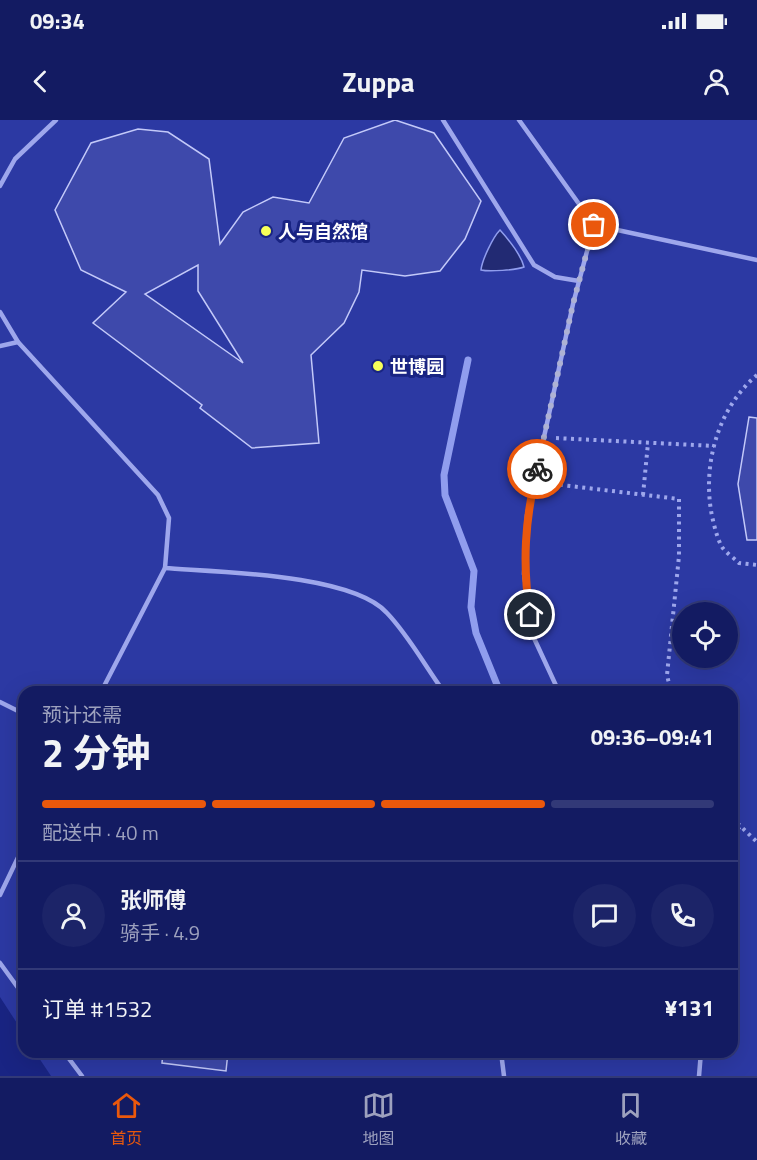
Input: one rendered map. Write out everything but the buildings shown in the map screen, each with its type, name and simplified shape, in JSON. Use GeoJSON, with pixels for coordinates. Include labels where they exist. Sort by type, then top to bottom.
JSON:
{"type":"FeatureCollection","features":[{"type":"Feature","properties":{"kind":"lane"},"geometry":{"type":"LineString","coordinates":[[0,186],[15,159],[56,120]]}},
{"type":"Feature","properties":{"kind":"lane"},"geometry":{"type":"LineString","coordinates":[[443,120],[534,265],[555,277],[579,281]]}},
{"type":"Feature","properties":{"kind":"lane"},"geometry":{"type":"LineString","coordinates":[[519,120],[594,225],[757,260]]}},
{"type":"Feature","properties":{"kind":"lane"},"geometry":{"type":"LineString","coordinates":[[556,686],[532,636],[524,574],[527,515],[579,281],[594,225]]}},
{"type":"Feature","properties":{"kind":"lane"},"geometry":{"type":"LineString","coordinates":[[0,312],[18,342],[158,495],[169,518],[165,568],[104,686]]}},
{"type":"Feature","properties":{"kind":"lane"},"geometry":{"type":"LineString","coordinates":[[0,345],[18,342]]}},
{"type":"Feature","properties":{"kind":"lane"},"geometry":{"type":"LineString","coordinates":[[165,568],[298,578],[367,598],[387,612],[440,686]]}},
{"type":"Feature","properties":{"kind":"lane"},"geometry":{"type":"LineString","coordinates":[[0,702],[18,711]]}},
{"type":"Feature","properties":{"kind":"lane"},"geometry":{"type":"LineString","coordinates":[[0,895],[18,858]]}},
{"type":"Feature","properties":{"kind":"lane"},"geometry":{"type":"LineString","coordinates":[[0,963],[18,988]]}},
{"type":"Feature","properties":{"kind":"lane"},"geometry":{"type":"LineString","coordinates":[[68,1058],[82,1076]]}},
{"type":"Feature","properties":{"kind":"lane"},"geometry":{"type":"LineString","coordinates":[[502,1058],[504,1076]]}},
{"type":"Feature","properties":{"kind":"lane"},"geometry":{"type":"LineString","coordinates":[[699,1076],[700,1058]]}},
{"type":"Feature","properties":{"kind":"path"},"geometry":{"type":"LineString","coordinates":[[757,375],[739,394],[726,414],[714,446],[708,480],[714,525],[722,546],[739,563],[757,565]]}},
{"type":"Feature","properties":{"kind":"path"},"geometry":{"type":"LineString","coordinates":[[544,438],[714,446]]}},
{"type":"Feature","properties":{"kind":"path"},"geometry":{"type":"LineString","coordinates":[[643,495],[648,443]]}},
{"type":"Feature","properties":{"kind":"path"},"geometry":{"type":"LineString","coordinates":[[534,482],[680,499],[679,556],[667,675],[670,686]]}},
{"type":"Feature","properties":{"kind":"path"},"geometry":{"type":"LineString","coordinates":[[738,823],[757,842]]}},
{"type":"Feature","properties":{"kind":"path"},"geometry":{"type":"LineString","coordinates":[[738,829],[741,826]]}},
{"type":"Feature","properties":{"kind":"shaded area","name":"世博园"},"geometry":{"type":"Polygon","coordinates":[[[0,120],[757,120],[757,1076],[51,1076],[39,1058],[738,1058],[738,686],[18,686],[18,1025],[0,997],[0,120]]]}},
{"type":"Feature","properties":{"kind":"shaded area"},"geometry":{"type":"Polygon","coordinates":[[[500,230],[511,243],[524,267],[481,270],[488,249],[500,230]]]}},
{"type":"Feature","properties":{"kind":"waterway"},"geometry":{"type":"LineString","coordinates":[[468,360],[444,475],[445,495],[474,571],[471,607],[476,633],[498,686]]}},
{"type":"Feature","properties":{"kind":"way so far"},"geometry":{"type":"LineString","coordinates":[[537,469],[573,304],[594,225]]}},
{"type":"Feature","properties":{"kind":"place","name":"人与自然馆"},"geometry":{"type":"Point","coordinates":[266,231]}},
{"type":"Feature","properties":{"kind":"place","name":"世博园"},"geometry":{"type":"Point","coordinates":[378,366]}},
{"type":"Feature","properties":{"kind":"route"},"geometry":{"type":"LineString","coordinates":[[530,615],[524,574],[527,515],[537,469]]}}]}
